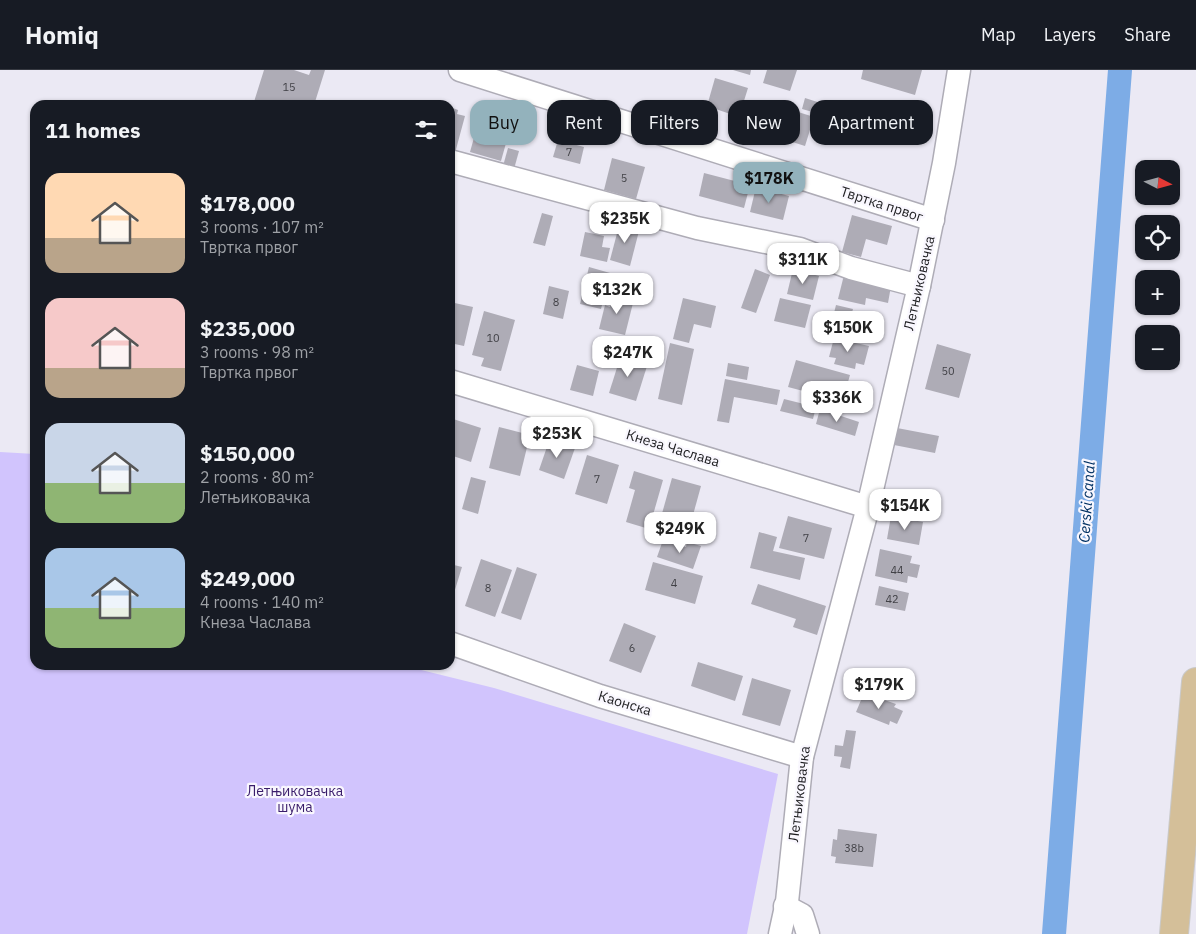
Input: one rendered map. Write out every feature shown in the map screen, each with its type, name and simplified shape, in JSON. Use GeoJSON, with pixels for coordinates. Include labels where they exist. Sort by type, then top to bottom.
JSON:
{"type":"FeatureCollection","features":[{"type":"Feature","properties":{"kind":"main road"},"geometry":{"type":"LineString","coordinates":[[1174,934],[1196,682]]}},
{"type":"Feature","properties":{"kind":"street","name":"Твртка првог"},"geometry":{"type":"LineString","coordinates":[[460,70],[933,220]]}},
{"type":"Feature","properties":{"kind":"street","name":"Летњиковачка"},"geometry":{"type":"LineString","coordinates":[[780,934],[786,906],[802,757],[868,506],[919,286],[933,220],[959,70]]}},
{"type":"Feature","properties":{"kind":"street"},"geometry":{"type":"LineString","coordinates":[[455,162],[697,228],[800,249],[851,268],[919,286]]}},
{"type":"Feature","properties":{"kind":"street","name":"Кнеза Часлава"},"geometry":{"type":"LineString","coordinates":[[455,383],[868,506]]}},
{"type":"Feature","properties":{"kind":"street","name":"Каонска"},"geometry":{"type":"LineString","coordinates":[[455,645],[600,696],[802,757]]}},
{"type":"Feature","properties":{"kind":"street"},"geometry":{"type":"LineString","coordinates":[[786,906],[802,915],[808,934]]}},
{"type":"Feature","properties":{"kind":"green space","name":"Летњиковачка шума"},"geometry":{"type":"Polygon","coordinates":[[[0,452],[30,454],[30,670],[421,670],[494,688],[778,774],[747,934],[0,934],[0,452]]]}},
{"type":"Feature","properties":{"kind":"building"},"geometry":{"type":"Polygon","coordinates":[[[264,70],[294,70],[309,75],[311,70],[325,70],[316,100],[255,100],[264,70]]]}},
{"type":"Feature","properties":{"kind":"building"},"geometry":{"type":"Polygon","coordinates":[[[733,70],[751,70],[750,75],[733,70]]]}},
{"type":"Feature","properties":{"kind":"building"},"geometry":{"type":"Polygon","coordinates":[[[767,70],[797,70],[790,91],[763,83],[767,70]]]}},
{"type":"Feature","properties":{"kind":"building"},"geometry":{"type":"Polygon","coordinates":[[[863,70],[922,70],[915,95],[861,79],[863,70]]]}},
{"type":"Feature","properties":{"kind":"building"},"geometry":{"type":"Polygon","coordinates":[[[715,78],[748,88],[744,100],[728,100],[728,113],[718,110],[718,100],[709,100],[715,78]]]}},
{"type":"Feature","properties":{"kind":"building"},"geometry":{"type":"Polygon","coordinates":[[[805,98],[811,100],[810,111],[802,109],[805,98]]]}},
{"type":"Feature","properties":{"kind":"building"},"geometry":{"type":"Polygon","coordinates":[[[455,109],[458,110],[457,114],[465,116],[455,153],[455,109]]]}},
{"type":"Feature","properties":{"kind":"building"},"geometry":{"type":"Polygon","coordinates":[[[800,113],[810,116],[810,130],[805,146],[800,144],[800,113]]]}},
{"type":"Feature","properties":{"kind":"building"},"geometry":{"type":"Polygon","coordinates":[[[472,145],[505,145],[501,161],[470,152],[472,145]]]}},
{"type":"Feature","properties":{"kind":"building"},"geometry":{"type":"Polygon","coordinates":[[[557,145],[584,147],[580,164],[553,157],[557,145]]]}},
{"type":"Feature","properties":{"kind":"building"},"geometry":{"type":"Polygon","coordinates":[[[508,148],[519,151],[514,169],[503,166],[508,148]]]}},
{"type":"Feature","properties":{"kind":"building"},"geometry":{"type":"Polygon","coordinates":[[[612,158],[645,167],[636,199],[604,190],[612,158]]]}},
{"type":"Feature","properties":{"kind":"building"},"geometry":{"type":"Polygon","coordinates":[[[704,173],[750,185],[744,208],[699,196],[704,173]]]}},
{"type":"Feature","properties":{"kind":"building"},"geometry":{"type":"Polygon","coordinates":[[[756,187],[789,196],[783,220],[750,212],[756,187]]]}},
{"type":"Feature","properties":{"kind":"building"},"geometry":{"type":"Polygon","coordinates":[[[542,213],[553,216],[545,246],[533,243],[542,213]]]}},
{"type":"Feature","properties":{"kind":"building"},"geometry":{"type":"Polygon","coordinates":[[[852,215],[892,226],[887,245],[866,239],[861,257],[842,252],[852,215]]]}},
{"type":"Feature","properties":{"kind":"building"},"geometry":{"type":"Polygon","coordinates":[[[620,222],[640,227],[630,266],[610,260],[620,222]]]}},
{"type":"Feature","properties":{"kind":"building"},"geometry":{"type":"Polygon","coordinates":[[[585,232],[604,236],[602,247],[610,248],[607,262],[580,256],[585,232]]]}},
{"type":"Feature","properties":{"kind":"building"},"geometry":{"type":"Polygon","coordinates":[[[589,267],[610,273],[601,309],[580,304],[589,267]]]}},
{"type":"Feature","properties":{"kind":"building"},"geometry":{"type":"Polygon","coordinates":[[[755,269],[770,275],[756,313],[741,308],[755,269]]]}},
{"type":"Feature","properties":{"kind":"building"},"geometry":{"type":"Polygon","coordinates":[[[793,269],[819,276],[813,300],[787,294],[793,269]]]}},
{"type":"Feature","properties":{"kind":"building"},"geometry":{"type":"Polygon","coordinates":[[[844,275],[891,286],[888,303],[866,298],[865,305],[838,299],[844,275]]]}},
{"type":"Feature","properties":{"kind":"building"},"geometry":{"type":"Polygon","coordinates":[[[549,286],[569,291],[563,319],[543,314],[549,286]]]}},
{"type":"Feature","properties":{"kind":"building"},"geometry":{"type":"Polygon","coordinates":[[[614,294],[634,299],[625,335],[599,329],[605,305],[610,307],[614,294]]]}},
{"type":"Feature","properties":{"kind":"building"},"geometry":{"type":"Polygon","coordinates":[[[683,298],[716,306],[711,328],[694,324],[689,343],[673,339],[683,298]]]}},
{"type":"Feature","properties":{"kind":"building"},"geometry":{"type":"Polygon","coordinates":[[[780,298],[811,305],[805,328],[774,321],[780,298]]]}},
{"type":"Feature","properties":{"kind":"building"},"geometry":{"type":"Polygon","coordinates":[[[455,303],[473,307],[464,346],[455,344],[455,303]]]}},
{"type":"Feature","properties":{"kind":"building"},"geometry":{"type":"Polygon","coordinates":[[[836,305],[853,309],[846,333],[830,329],[836,305]]]}},
{"type":"Feature","properties":{"kind":"building"},"geometry":{"type":"Polygon","coordinates":[[[484,311],[515,320],[501,371],[481,366],[484,358],[472,355],[484,311]]]}},
{"type":"Feature","properties":{"kind":"building"},"geometry":{"type":"Polygon","coordinates":[[[834,338],[869,346],[864,365],[856,363],[855,369],[834,364],[836,358],[829,357],[834,338]]]}},
{"type":"Feature","properties":{"kind":"building"},"geometry":{"type":"Polygon","coordinates":[[[670,343],[694,349],[682,405],[658,399],[670,343]]]}},
{"type":"Feature","properties":{"kind":"building"},"geometry":{"type":"Polygon","coordinates":[[[937,344],[971,354],[959,398],[925,389],[937,344]]]}},
{"type":"Feature","properties":{"kind":"building"},"geometry":{"type":"Polygon","coordinates":[[[621,355],[648,363],[636,401],[609,393],[621,355]]]}},
{"type":"Feature","properties":{"kind":"building"},"geometry":{"type":"Polygon","coordinates":[[[796,360],[850,375],[848,382],[854,384],[849,399],[823,392],[822,396],[788,387],[796,360]]]}},
{"type":"Feature","properties":{"kind":"building"},"geometry":{"type":"Polygon","coordinates":[[[728,363],[749,367],[747,380],[726,376],[728,363]]]}},
{"type":"Feature","properties":{"kind":"building"},"geometry":{"type":"Polygon","coordinates":[[[577,365],[599,371],[593,396],[570,390],[577,365]]]}},
{"type":"Feature","properties":{"kind":"building"},"geometry":{"type":"Polygon","coordinates":[[[725,379],[780,390],[777,405],[734,397],[729,423],[717,421],[725,379]]]}},
{"type":"Feature","properties":{"kind":"building"},"geometry":{"type":"Polygon","coordinates":[[[784,399],[816,407],[813,419],[780,411],[784,399]]]}},
{"type":"Feature","properties":{"kind":"building"},"geometry":{"type":"Polygon","coordinates":[[[820,409],[859,422],[855,436],[816,424],[820,409]]]}},
{"type":"Feature","properties":{"kind":"building"},"geometry":{"type":"Polygon","coordinates":[[[455,420],[481,428],[471,462],[455,457],[455,420]]]}},
{"type":"Feature","properties":{"kind":"building"},"geometry":{"type":"Polygon","coordinates":[[[499,427],[530,435],[520,476],[489,468],[499,427]]]}},
{"type":"Feature","properties":{"kind":"building"},"geometry":{"type":"Polygon","coordinates":[[[897,428],[939,436],[935,453],[894,445],[897,428]]]}},
{"type":"Feature","properties":{"kind":"building"},"geometry":{"type":"Polygon","coordinates":[[[550,438],[575,448],[564,479],[539,470],[550,438]]]}},
{"type":"Feature","properties":{"kind":"building"},"geometry":{"type":"Polygon","coordinates":[[[587,455],[619,465],[607,504],[575,494],[587,455]]]}},
{"type":"Feature","properties":{"kind":"building"},"geometry":{"type":"Polygon","coordinates":[[[634,471],[663,480],[649,529],[626,522],[635,490],[629,488],[634,471]]]}},
{"type":"Feature","properties":{"kind":"building"},"geometry":{"type":"Polygon","coordinates":[[[471,477],[486,481],[478,514],[462,509],[471,477]]]}},
{"type":"Feature","properties":{"kind":"building"},"geometry":{"type":"Polygon","coordinates":[[[672,478],[701,486],[690,526],[661,517],[672,478]]]}},
{"type":"Feature","properties":{"kind":"building"},"geometry":{"type":"Polygon","coordinates":[[[788,516],[832,528],[824,559],[779,548],[788,516]]]}},
{"type":"Feature","properties":{"kind":"building"},"geometry":{"type":"Polygon","coordinates":[[[891,516],[923,522],[919,545],[887,539],[891,516]]]}},
{"type":"Feature","properties":{"kind":"building"},"geometry":{"type":"Polygon","coordinates":[[[759,532],[777,537],[773,551],[805,558],[800,580],[750,568],[759,532]]]}},
{"type":"Feature","properties":{"kind":"building"},"geometry":{"type":"Polygon","coordinates":[[[663,540],[686,547],[687,542],[701,546],[693,569],[657,557],[663,540]]]}},
{"type":"Feature","properties":{"kind":"building"},"geometry":{"type":"Polygon","coordinates":[[[880,549],[912,556],[910,563],[920,565],[917,578],[908,576],[907,583],[875,576],[880,549]]]}},
{"type":"Feature","properties":{"kind":"building"},"geometry":{"type":"Polygon","coordinates":[[[481,559],[512,570],[495,617],[465,606],[481,559]]]}},
{"type":"Feature","properties":{"kind":"building"},"geometry":{"type":"Polygon","coordinates":[[[653,562],[703,576],[695,604],[645,590],[653,562]]]}},
{"type":"Feature","properties":{"kind":"building"},"geometry":{"type":"Polygon","coordinates":[[[455,565],[462,567],[455,590],[455,565]]]}},
{"type":"Feature","properties":{"kind":"building"},"geometry":{"type":"Polygon","coordinates":[[[517,567],[537,574],[521,620],[501,613],[517,567]]]}},
{"type":"Feature","properties":{"kind":"building"},"geometry":{"type":"Polygon","coordinates":[[[758,584],[826,606],[817,635],[793,627],[796,619],[751,604],[758,584]]]}},
{"type":"Feature","properties":{"kind":"building"},"geometry":{"type":"Polygon","coordinates":[[[879,586],[909,593],[905,611],[875,605],[879,586]]]}},
{"type":"Feature","properties":{"kind":"building"},"geometry":{"type":"Polygon","coordinates":[[[624,623],[656,636],[641,673],[609,661],[624,623]]]}},
{"type":"Feature","properties":{"kind":"building"},"geometry":{"type":"Polygon","coordinates":[[[698,662],[743,676],[735,701],[691,686],[698,662]]]}},
{"type":"Feature","properties":{"kind":"building"},"geometry":{"type":"Polygon","coordinates":[[[752,678],[791,690],[780,726],[742,715],[752,678]]]}},
{"type":"Feature","properties":{"kind":"building"},"geometry":{"type":"Polygon","coordinates":[[[864,693],[896,704],[894,707],[903,711],[897,724],[890,721],[889,725],[856,712],[864,693]]]}},
{"type":"Feature","properties":{"kind":"building"},"geometry":{"type":"Polygon","coordinates":[[[846,730],[856,731],[850,769],[840,767],[842,757],[834,756],[835,745],[843,746],[846,730]]]}},
{"type":"Feature","properties":{"kind":"building"},"geometry":{"type":"Polygon","coordinates":[[[838,829],[877,834],[873,867],[835,863],[836,857],[831,856],[833,839],[837,840],[838,829]]]}},
{"type":"Feature","properties":{"kind":"waterway","name":"Cerski canal"},"geometry":{"type":"LineString","coordinates":[[1054,934],[1120,70]]}}]}
